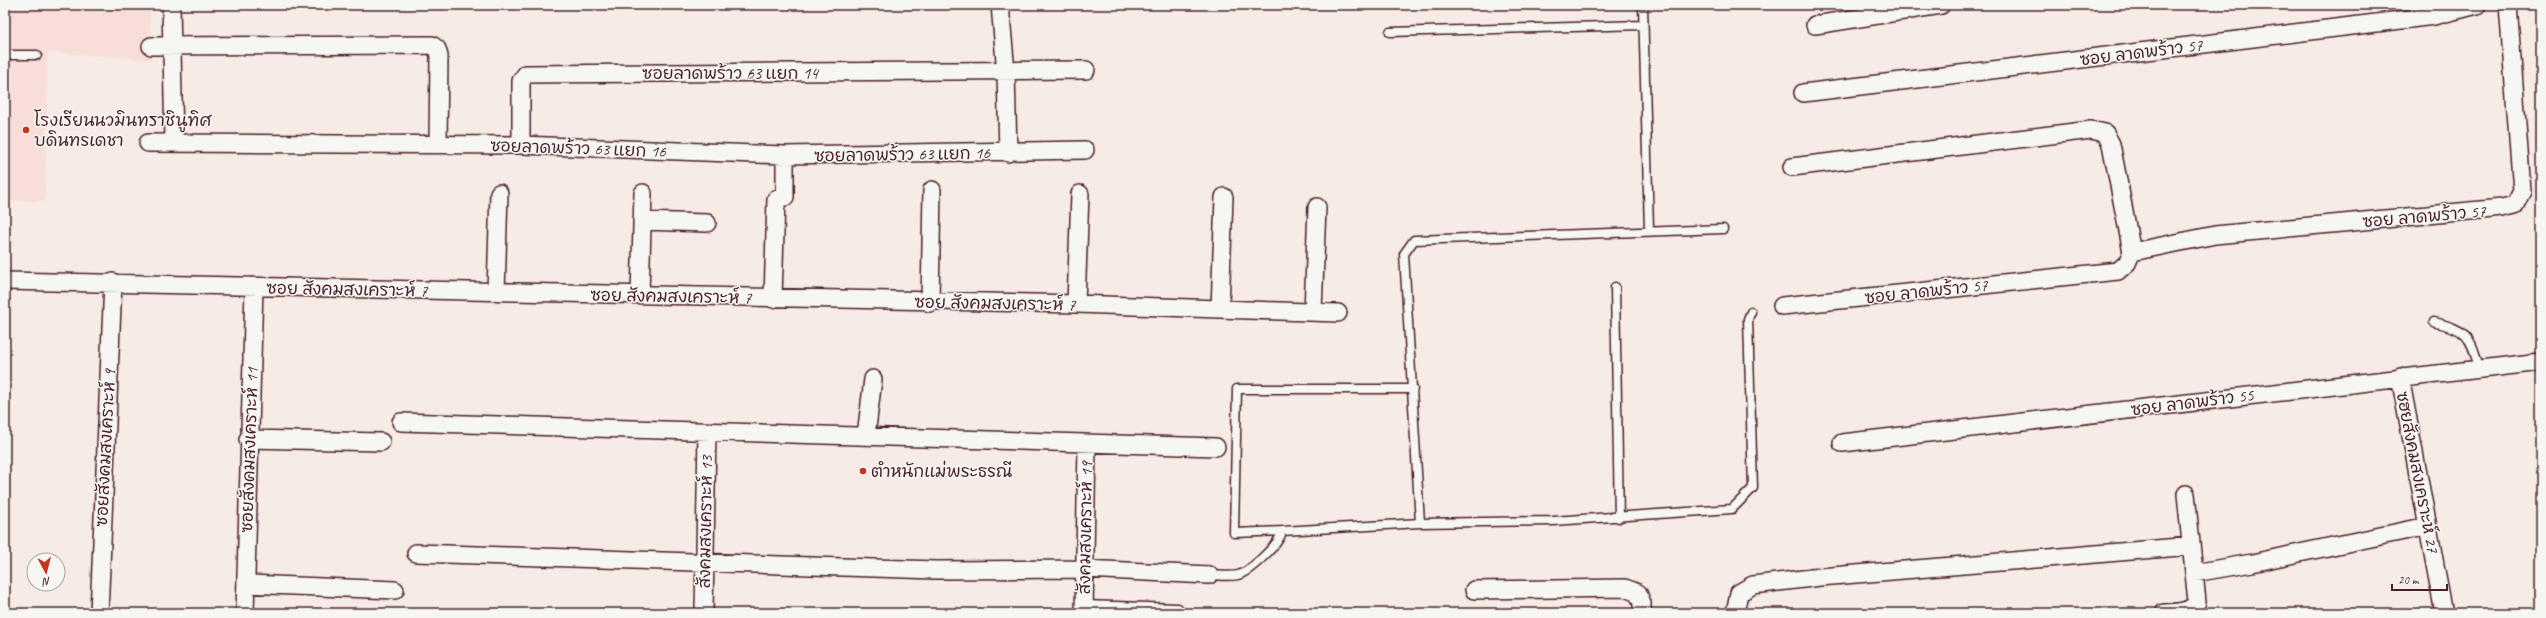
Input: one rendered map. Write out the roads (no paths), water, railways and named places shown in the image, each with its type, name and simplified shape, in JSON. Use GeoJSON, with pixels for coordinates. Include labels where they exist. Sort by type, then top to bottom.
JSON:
{"type":"FeatureCollection","features":[{"type":"Feature","properties":{"kind":"street"},"geometry":{"type":"LineString","coordinates":[[171,5],[174,143]]}},
{"type":"Feature","properties":{"kind":"street"},"geometry":{"type":"LineString","coordinates":[[1000,5],[1006,72],[1008,153]]}},
{"type":"Feature","properties":{"kind":"street"},"geometry":{"type":"LineString","coordinates":[[1815,25],[1941,5]]}},
{"type":"Feature","properties":{"kind":"street","name":"ซอย ลาดพร้าว 57"},"geometry":{"type":"LineString","coordinates":[[1803,92],[2434,16],[2477,5]]}},
{"type":"Feature","properties":{"kind":"street","name":"ซอย ลาดพร้าว 57"},"geometry":{"type":"LineString","coordinates":[[1782,306],[2118,271],[2127,263],[2132,252],[2215,235],[2502,208],[2515,205],[2522,191],[2508,5]]}},
{"type":"Feature","properties":{"kind":"street"},"geometry":{"type":"LineString","coordinates":[[152,46],[432,45],[437,49],[439,56],[438,144]]}},
{"type":"Feature","properties":{"kind":"street"},"geometry":{"type":"LineString","coordinates":[[1006,72],[1086,70]]}},
{"type":"Feature","properties":{"kind":"street","name":"ซอยลาดพร้าว 63 แยก 14"},"geometry":{"type":"LineString","coordinates":[[521,145],[521,81],[526,74],[1006,72]]}},
{"type":"Feature","properties":{"kind":"street"},"geometry":{"type":"LineString","coordinates":[[1792,166],[2091,130],[2104,133],[2111,144],[2132,252]]}},
{"type":"Feature","properties":{"kind":"street","name":"ซอยลาดพร้าว 63 แยก 16"},"geometry":{"type":"LineString","coordinates":[[148,143],[521,145],[785,155],[1008,153],[1085,150]]}},
{"type":"Feature","properties":{"kind":"street"},"geometry":{"type":"LineString","coordinates":[[773,299],[776,199],[785,197],[785,155]]}},
{"type":"Feature","properties":{"kind":"street"},"geometry":{"type":"LineString","coordinates":[[930,303],[932,190]]}},
{"type":"Feature","properties":{"kind":"street"},"geometry":{"type":"LineString","coordinates":[[496,292],[499,193]]}},
{"type":"Feature","properties":{"kind":"street"},"geometry":{"type":"LineString","coordinates":[[640,296],[643,193]]}},
{"type":"Feature","properties":{"kind":"street"},"geometry":{"type":"LineString","coordinates":[[1076,304],[1080,194]]}},
{"type":"Feature","properties":{"kind":"street"},"geometry":{"type":"LineString","coordinates":[[1220,309],[1224,197]]}},
{"type":"Feature","properties":{"kind":"street"},"geometry":{"type":"LineString","coordinates":[[1313,312],[1317,207]]}},
{"type":"Feature","properties":{"kind":"street"},"geometry":{"type":"LineString","coordinates":[[642,221],[707,223]]}},
{"type":"Feature","properties":{"kind":"street","name":"ซอย สังคมสงเคราะห์ 7"},"geometry":{"type":"LineString","coordinates":[[5,281],[113,282],[254,287],[930,303],[1076,304],[1338,313]]}},
{"type":"Feature","properties":{"kind":"street","name":"ซอยสังคมสงเคราะห์ 9"},"geometry":{"type":"LineString","coordinates":[[99,613],[113,282]]}},
{"type":"Feature","properties":{"kind":"street","name":"ซอยสังคมสงเคราะห์ 11"},"geometry":{"type":"LineString","coordinates":[[245,613],[248,439],[254,287]]}},
{"type":"Feature","properties":{"kind":"street","name":"ซอย ลาดพร้าว 55"},"geometry":{"type":"LineString","coordinates":[[1842,443],[2400,377],[2541,362]]}},
{"type":"Feature","properties":{"kind":"street","name":"ซฮยสังคมสงเคราะห์ 27"},"geometry":{"type":"LineString","coordinates":[[2400,377],[2444,613]]}},
{"type":"Feature","properties":{"kind":"street"},"geometry":{"type":"LineString","coordinates":[[866,436],[873,379]]}},
{"type":"Feature","properties":{"kind":"street"},"geometry":{"type":"LineString","coordinates":[[401,422],[1216,447]]}},
{"type":"Feature","properties":{"kind":"street","name":"สังคมสงเคราะห์ 13"},"geometry":{"type":"LineString","coordinates":[[704,613],[707,432]]}},
{"type":"Feature","properties":{"kind":"street"},"geometry":{"type":"LineString","coordinates":[[248,439],[382,442]]}},
{"type":"Feature","properties":{"kind":"street","name":"สังคมสงเคราะห์ 19"},"geometry":{"type":"LineString","coordinates":[[1084,609],[1087,444]]}},
{"type":"Feature","properties":{"kind":"street"},"geometry":{"type":"LineString","coordinates":[[2164,613],[2195,610],[2197,596],[2186,494]]}},
{"type":"Feature","properties":{"kind":"street"},"geometry":{"type":"LineString","coordinates":[[2194,573],[2252,563],[2428,526]]}},
{"type":"Feature","properties":{"kind":"street"},"geometry":{"type":"LineString","coordinates":[[1734,613],[1739,593],[1753,585],[1820,577],[2191,546]]}},
{"type":"Feature","properties":{"kind":"street"},"geometry":{"type":"LineString","coordinates":[[416,553],[704,561],[936,570],[1084,569],[1209,575]]}},
{"type":"Feature","properties":{"kind":"street"},"geometry":{"type":"LineString","coordinates":[[246,584],[395,590]]}},
{"type":"Feature","properties":{"kind":"street"},"geometry":{"type":"LineString","coordinates":[[1474,590],[1625,588],[1638,593],[1642,603],[1642,613]]}},
{"type":"Feature","properties":{"kind":"lane"},"geometry":{"type":"LineString","coordinates":[[1643,5],[1649,230]]}},
{"type":"Feature","properties":{"kind":"lane"},"geometry":{"type":"LineString","coordinates":[[1390,32],[1643,25]]}},
{"type":"Feature","properties":{"kind":"lane"},"geometry":{"type":"LineString","coordinates":[[5,55],[37,55]]}},
{"type":"Feature","properties":{"kind":"lane"},"geometry":{"type":"LineString","coordinates":[[1420,523],[1404,254],[1414,240],[1649,230],[1723,229]]}},
{"type":"Feature","properties":{"kind":"lane"},"geometry":{"type":"LineString","coordinates":[[1615,287],[1619,518]]}},
{"type":"Feature","properties":{"kind":"lane"},"geometry":{"type":"LineString","coordinates":[[1413,389],[1237,388],[1234,533],[1420,523],[1517,522],[1619,518],[1732,509],[1753,488],[1748,319],[1751,312]]}},
{"type":"Feature","properties":{"kind":"lane"},"geometry":{"type":"LineString","coordinates":[[2434,322],[2457,328],[2469,339],[2479,368]]}},
{"type":"Feature","properties":{"kind":"lane"},"geometry":{"type":"LineString","coordinates":[[1209,575],[1234,576],[1243,574],[1270,551],[1282,531],[1284,531]]}},
{"type":"Feature","properties":{"kind":"lane"},"geometry":{"type":"LineString","coordinates":[[1084,609],[1178,608]]}},
{"type":"Feature","properties":{"kind":"place","name":"โรงเรียนนวมินทราชินูทิศ บดินทรเดชา"},"geometry":{"type":"Point","coordinates":[26,130]}},
{"type":"Feature","properties":{"kind":"place","name":"ตำหนักแม่พระธรณี"},"geometry":{"type":"Point","coordinates":[863,471]}}]}
